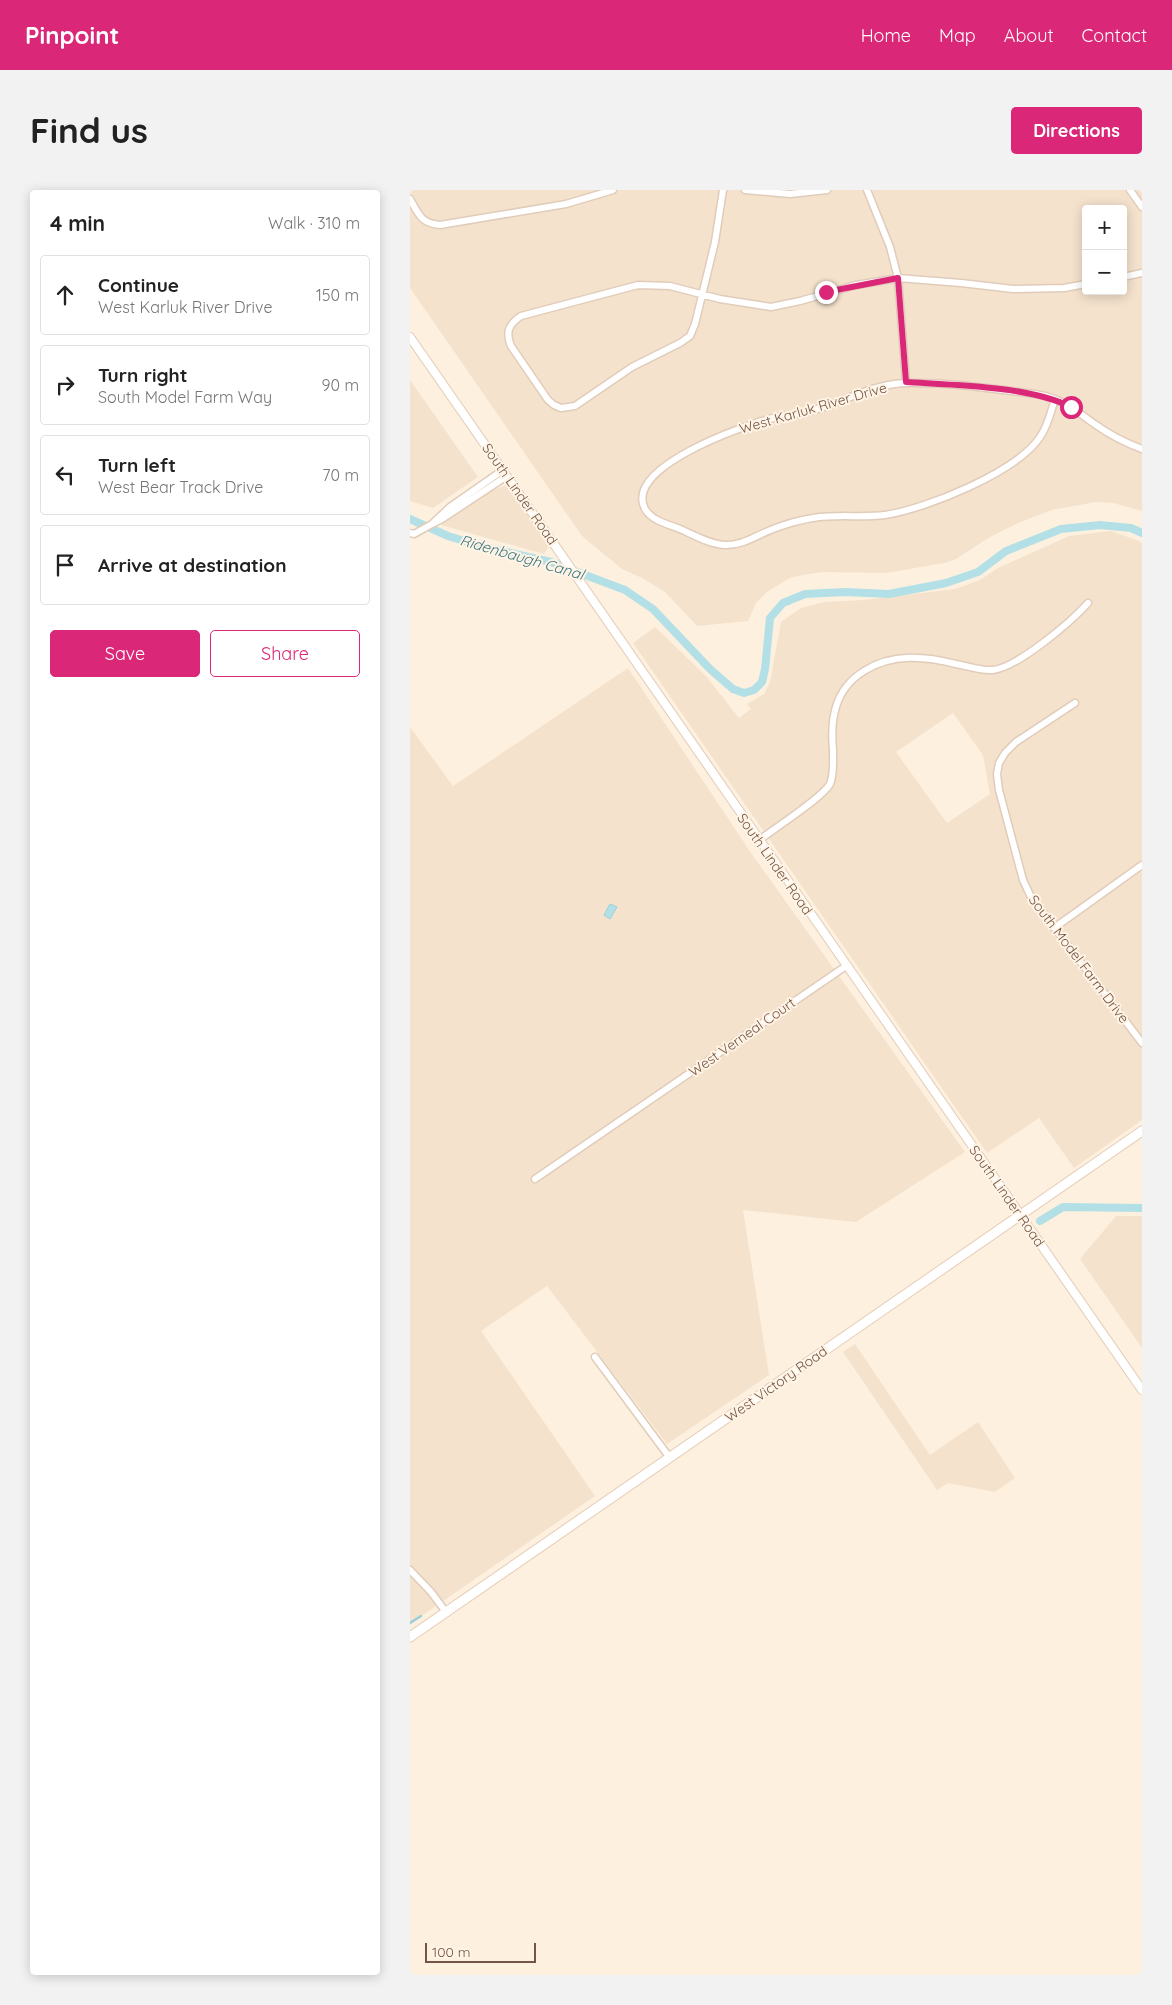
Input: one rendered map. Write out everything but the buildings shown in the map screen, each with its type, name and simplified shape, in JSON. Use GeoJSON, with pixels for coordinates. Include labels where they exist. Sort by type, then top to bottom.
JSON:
{"type":"FeatureCollection","features":[{"type":"Feature","properties":{"kind":"main road","name":"West Victory Road"},"geometry":{"type":"LineString","coordinates":[[410,1637],[1142,1131]]}},
{"type":"Feature","properties":{"kind":"street"},"geometry":{"type":"LineString","coordinates":[[410,199],[420,217],[429,224],[440,225],[566,204],[613,190]]}},
{"type":"Feature","properties":{"kind":"street"},"geometry":{"type":"LineString","coordinates":[[723,190],[715,242],[702,294],[695,324],[690,336],[632,367],[575,406],[561,408],[554,405],[548,400],[511,346],[507,338],[508,328],[522,316],[638,285],[670,286],[702,294],[720,299],[771,307],[800,302],[826,292],[856,285],[898,278],[1013,289],[1064,288],[1082,285]]}},
{"type":"Feature","properties":{"kind":"street"},"geometry":{"type":"LineString","coordinates":[[745,190],[790,194],[827,190]]}},
{"type":"Feature","properties":{"kind":"street"},"geometry":{"type":"LineString","coordinates":[[867,190],[890,247],[898,278],[906,382]]}},
{"type":"Feature","properties":{"kind":"street"},"geometry":{"type":"LineString","coordinates":[[1130,190],[1142,207]]}},
{"type":"Feature","properties":{"kind":"street"},"geometry":{"type":"LineString","coordinates":[[1127,276],[1142,273]]}},
{"type":"Feature","properties":{"kind":"street","name":"South Linder Road"},"geometry":{"type":"LineString","coordinates":[[410,337],[1142,1390]]}},
{"type":"Feature","properties":{"kind":"street","name":"West Karluk River Drive"},"geometry":{"type":"LineString","coordinates":[[1055,399],[1040,437],[1032,447],[1006,467],[977,484],[944,498],[902,512],[869,517],[816,517],[773,528],[746,541],[724,545],[658,520],[646,510],[642,494],[646,483],[654,475],[702,444],[728,433],[774,418],[814,410],[864,391],[906,382],[964,386],[1055,399],[1071,407],[1098,427],[1128,444],[1142,449]]}},
{"type":"Feature","properties":{"kind":"street"},"geometry":{"type":"LineString","coordinates":[[410,533],[414,534],[442,519],[505,473]]}},
{"type":"Feature","properties":{"kind":"street"},"geometry":{"type":"LineString","coordinates":[[759,840],[815,799],[830,784],[834,762],[832,733],[834,710],[849,682],[865,670],[898,658],[914,657],[983,670],[997,669],[1015,662],[1074,618],[1088,603]]}},
{"type":"Feature","properties":{"kind":"street","name":"South Model Farm Drive"},"geometry":{"type":"LineString","coordinates":[[1075,703],[1016,742],[1005,753],[999,763],[997,774],[999,790],[1023,880],[1030,895],[1142,1043]]}},
{"type":"Feature","properties":{"kind":"street"},"geometry":{"type":"LineString","coordinates":[[1054,928],[1142,865]]}},
{"type":"Feature","properties":{"kind":"street","name":"West Verneal Court"},"geometry":{"type":"LineString","coordinates":[[535,1179],[846,966]]}},
{"type":"Feature","properties":{"kind":"street"},"geometry":{"type":"LineString","coordinates":[[595,1357],[670,1458]]}},
{"type":"Feature","properties":{"kind":"street"},"geometry":{"type":"LineString","coordinates":[[410,1570],[431,1592],[446,1612]]}},
{"type":"Feature","properties":{"kind":"shaded area"},"geometry":{"type":"Polygon","coordinates":[[[410,190],[1142,190],[1142,511],[1113,503],[1096,502],[1052,510],[1018,523],[990,537],[956,559],[944,563],[886,573],[822,572],[790,578],[768,591],[756,603],[748,621],[697,626],[665,592],[622,569],[582,536],[410,288],[410,190]]]}},
{"type":"Feature","properties":{"kind":"shaded area"},"geometry":{"type":"Polygon","coordinates":[[[410,380],[478,477],[433,508],[410,501],[410,380]]]}},
{"type":"Feature","properties":{"kind":"shaded area"},"geometry":{"type":"Polygon","coordinates":[[[507,485],[549,546],[544,554],[441,525],[488,492],[507,485]]]}},
{"type":"Feature","properties":{"kind":"shaded area"},"geometry":{"type":"Polygon","coordinates":[[[1111,531],[1142,543],[1142,1120],[1074,1168],[1039,1118],[987,1153],[633,643],[655,627],[706,676],[739,718],[751,709],[747,704],[764,694],[770,682],[781,622],[801,608],[825,602],[864,600],[955,589],[980,580],[998,568],[1069,536],[1111,531]],[[953,713],[896,752],[947,823],[990,794],[983,755],[953,713]]]}},
{"type":"Feature","properties":{"kind":"shaded area"},"geometry":{"type":"Polygon","coordinates":[[[628,668],[751,853],[965,1152],[856,1222],[743,1210],[769,1375],[667,1444],[547,1286],[481,1331],[595,1496],[410,1624],[410,727],[453,786],[628,668]]]}},
{"type":"Feature","properties":{"kind":"shaded area"},"geometry":{"type":"Polygon","coordinates":[[[1116,1216],[1142,1216],[1142,1348],[1080,1259],[1116,1216]]]}},
{"type":"Feature","properties":{"kind":"shaded area"},"geometry":{"type":"Polygon","coordinates":[[[855,1344],[930,1455],[978,1422],[1015,1478],[995,1492],[948,1483],[937,1490],[843,1352],[855,1344]]]}},
{"type":"Feature","properties":{"kind":"water"},"geometry":{"type":"Polygon","coordinates":[[[610,904],[617,907],[610,919],[604,915],[610,904]]]}},
{"type":"Feature","properties":{"kind":"waterway","name":"Ridenbaugh Canal"},"geometry":{"type":"LineString","coordinates":[[410,519],[448,536],[484,547],[551,562],[625,590],[653,609],[710,669],[733,689],[744,693],[754,690],[762,682],[770,618],[783,603],[805,594],[845,592],[889,594],[946,583],[978,572],[1006,551],[1061,529],[1100,525],[1131,528],[1142,533]]}},
{"type":"Feature","properties":{"kind":"waterway"},"geometry":{"type":"LineString","coordinates":[[1040,1221],[1063,1207],[1142,1208]]}},
{"type":"Feature","properties":{"kind":"waterway"},"geometry":{"type":"LineString","coordinates":[[410,1623],[421,1616]]}},
{"type":"Feature","properties":{"kind":"route"},"geometry":{"type":"LineString","coordinates":[[826,292],[898,278],[906,382],[964,386],[1030,394],[1055,399],[1071,407]]}}]}
